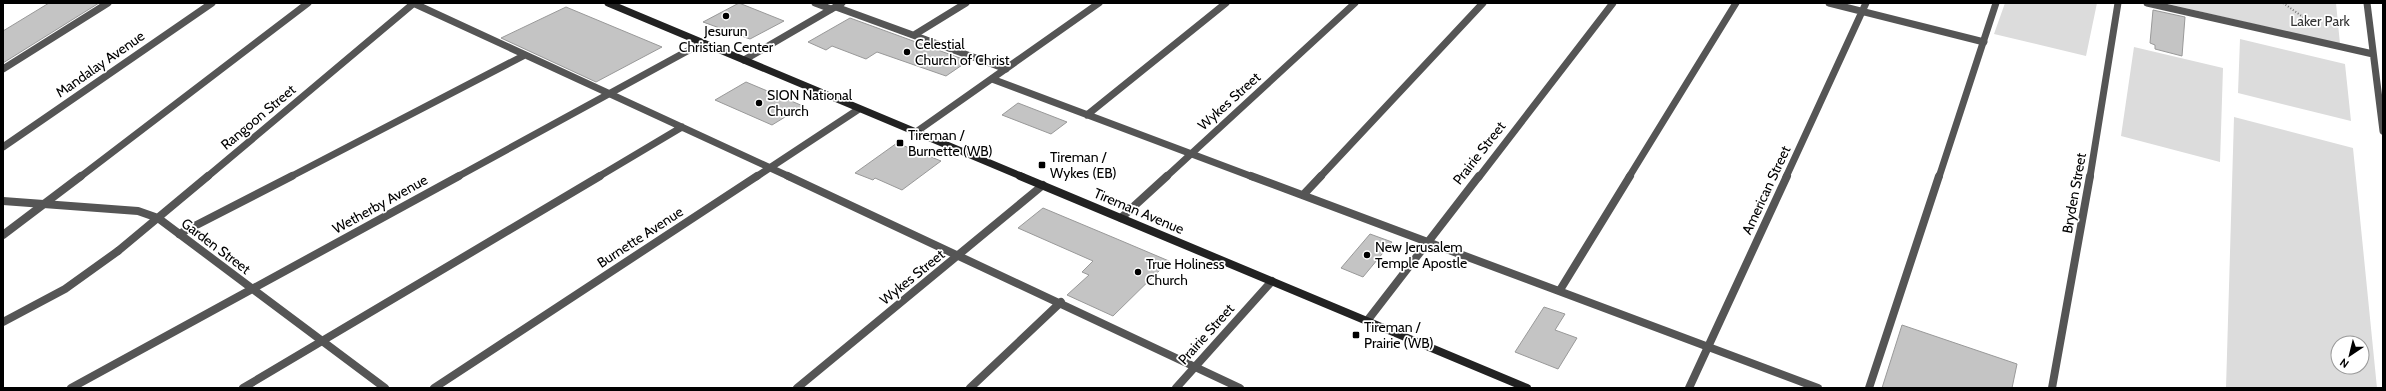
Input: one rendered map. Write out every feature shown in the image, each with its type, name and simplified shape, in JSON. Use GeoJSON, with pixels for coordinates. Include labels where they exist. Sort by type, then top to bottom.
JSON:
{"type":"FeatureCollection","features":[{"type":"Feature","properties":{"kind":"street"},"geometry":{"type":"LineString","coordinates":[[3,69],[108,3]]}},
{"type":"Feature","properties":{"kind":"street","name":"Mandalay Avenue"},"geometry":{"type":"LineString","coordinates":[[3,147],[212,3]]}},
{"type":"Feature","properties":{"kind":"street"},"geometry":{"type":"LineString","coordinates":[[3,235],[308,3]]}},
{"type":"Feature","properties":{"kind":"street"},"geometry":{"type":"LineString","coordinates":[[413,3],[1061,302],[1240,388]]}},
{"type":"Feature","properties":{"kind":"street","name":"Rangoon Street"},"geometry":{"type":"LineString","coordinates":[[3,322],[66,289],[118,251],[413,3]]}},
{"type":"Feature","properties":{"kind":"street","name":"Tireman Avenue"},"geometry":{"type":"LineString","coordinates":[[608,3],[1527,388]]}},
{"type":"Feature","properties":{"kind":"street"},"geometry":{"type":"LineString","coordinates":[[815,3],[836,6],[1006,69]]}},
{"type":"Feature","properties":{"kind":"street"},"geometry":{"type":"LineString","coordinates":[[914,35],[966,3]]}},
{"type":"Feature","properties":{"kind":"street"},"geometry":{"type":"LineString","coordinates":[[916,132],[1099,3]]}},
{"type":"Feature","properties":{"kind":"street"},"geometry":{"type":"LineString","coordinates":[[1087,115],[1226,3]]}},
{"type":"Feature","properties":{"kind":"street","name":"Wykes Street"},"geometry":{"type":"LineString","coordinates":[[1121,218],[1355,3]]}},
{"type":"Feature","properties":{"kind":"street"},"geometry":{"type":"LineString","coordinates":[[1304,194],[1483,3]]}},
{"type":"Feature","properties":{"kind":"street","name":"Prairie Street"},"geometry":{"type":"LineString","coordinates":[[1367,321],[1613,3]]}},
{"type":"Feature","properties":{"kind":"street"},"geometry":{"type":"LineString","coordinates":[[1560,290],[1736,3]]}},
{"type":"Feature","properties":{"kind":"street"},"geometry":{"type":"LineString","coordinates":[[1829,3],[1984,42]]}},
{"type":"Feature","properties":{"kind":"street","name":"American Street"},"geometry":{"type":"LineString","coordinates":[[1690,388],[1866,3]]}},
{"type":"Feature","properties":{"kind":"street"},"geometry":{"type":"LineString","coordinates":[[1870,388],[1996,3]]}},
{"type":"Feature","properties":{"kind":"street","name":"Bryden Street"},"geometry":{"type":"LineString","coordinates":[[2052,388],[2106,86],[2118,3]]}},
{"type":"Feature","properties":{"kind":"street"},"geometry":{"type":"LineString","coordinates":[[2147,3],[2373,54]]}},
{"type":"Feature","properties":{"kind":"street"},"geometry":{"type":"LineString","coordinates":[[2367,3],[2383,131]]}},
{"type":"Feature","properties":{"kind":"street"},"geometry":{"type":"LineString","coordinates":[[744,60],[836,6]]}},
{"type":"Feature","properties":{"kind":"street","name":"Wetherby Avenue"},"geometry":{"type":"LineString","coordinates":[[71,388],[702,43]]}},
{"type":"Feature","properties":{"kind":"street"},"geometry":{"type":"LineString","coordinates":[[179,234],[525,55]]}},
{"type":"Feature","properties":{"kind":"street"},"geometry":{"type":"LineString","coordinates":[[992,79],[1087,115],[1192,152],[1560,290],[1708,348],[1818,388]]}},
{"type":"Feature","properties":{"kind":"street","name":"Burnette Avenue"},"geometry":{"type":"LineString","coordinates":[[434,388],[859,108]]}},
{"type":"Feature","properties":{"kind":"street"},"geometry":{"type":"LineString","coordinates":[[243,388],[682,127]]}},
{"type":"Feature","properties":{"kind":"street","name":"Wykes Street"},"geometry":{"type":"LineString","coordinates":[[797,388],[1043,185]]}},
{"type":"Feature","properties":{"kind":"street","name":"Garden Street"},"geometry":{"type":"LineString","coordinates":[[3,201],[138,211],[158,218],[385,388]]}},
{"type":"Feature","properties":{"kind":"street","name":"Prairie Street"},"geometry":{"type":"LineString","coordinates":[[1176,388],[1272,281]]}},
{"type":"Feature","properties":{"kind":"street"},"geometry":{"type":"LineString","coordinates":[[970,388],[1061,302]]}},
{"type":"Feature","properties":{"kind":"path"},"geometry":{"type":"LineString","coordinates":[[2283,3],[2320,28]]}},
{"type":"Feature","properties":{"kind":"green space"},"geometry":{"type":"Polygon","coordinates":[[[2005,3],[2097,3],[2086,56],[1994,34],[2005,3]]]}},
{"type":"Feature","properties":{"kind":"green space","name":"Laker Park"},"geometry":{"type":"Polygon","coordinates":[[[2164,3],[2336,3],[2340,44],[2164,3]]]}},
{"type":"Feature","properties":{"kind":"green space"},"geometry":{"type":"Polygon","coordinates":[[[2240,39],[2345,64],[2351,121],[2238,93],[2240,39]]]}},
{"type":"Feature","properties":{"kind":"green space"},"geometry":{"type":"Polygon","coordinates":[[[2134,47],[2223,68],[2220,162],[2121,136],[2134,47]]]}},
{"type":"Feature","properties":{"kind":"green space"},"geometry":{"type":"Polygon","coordinates":[[[2234,117],[2353,148],[2377,388],[2226,388],[2234,117]]]}},
{"type":"Feature","properties":{"kind":"building"},"geometry":{"type":"Polygon","coordinates":[[[49,3],[99,3],[3,63],[3,31],[49,3]]]}},
{"type":"Feature","properties":{"kind":"building"},"geometry":{"type":"Polygon","coordinates":[[[739,3],[784,21],[750,39],[703,22],[739,3]]]}},
{"type":"Feature","properties":{"kind":"building"},"geometry":{"type":"Polygon","coordinates":[[[566,7],[662,47],[596,82],[501,38],[566,7]]]}},
{"type":"Feature","properties":{"kind":"building"},"geometry":{"type":"Polygon","coordinates":[[[2153,10],[2185,17],[2182,56],[2155,49],[2155,45],[2150,43],[2153,10]]]}},
{"type":"Feature","properties":{"kind":"building","name":"Celestial Church of Christ"},"geometry":{"type":"Polygon","coordinates":[[[850,18],[968,61],[946,76],[877,52],[866,59],[832,46],[826,50],[808,42],[850,18]]]}},
{"type":"Feature","properties":{"kind":"building","name":"SION National Church"},"geometry":{"type":"Polygon","coordinates":[[[746,82],[803,106],[772,125],[715,100],[746,82]]]}},
{"type":"Feature","properties":{"kind":"building"},"geometry":{"type":"Polygon","coordinates":[[[1018,103],[1067,122],[1051,134],[1002,115],[1018,103]]]}},
{"type":"Feature","properties":{"kind":"building"},"geometry":{"type":"Polygon","coordinates":[[[897,143],[941,161],[902,190],[875,178],[873,180],[855,173],[897,143]]]}},
{"type":"Feature","properties":{"kind":"building"},"geometry":{"type":"Polygon","coordinates":[[[1043,208],[1169,261],[1113,316],[1067,295],[1089,275],[1082,272],[1093,261],[1018,228],[1043,208]]]}},
{"type":"Feature","properties":{"kind":"building","name":"New Jerusalem Temple Apostle"},"geometry":{"type":"Polygon","coordinates":[[[1370,234],[1392,242],[1363,277],[1341,268],[1370,234]]]}},
{"type":"Feature","properties":{"kind":"building"},"geometry":{"type":"Polygon","coordinates":[[[1544,307],[1565,314],[1555,330],[1577,338],[1558,369],[1515,352],[1544,307]]]}},
{"type":"Feature","properties":{"kind":"building"},"geometry":{"type":"Polygon","coordinates":[[[1902,325],[2017,364],[2012,388],[1882,388],[1902,325]]]}},
{"type":"Feature","properties":{"kind":"place","name":"Jesurun Christian Center"},"geometry":{"type":"Point","coordinates":[726,16]}},
{"type":"Feature","properties":{"kind":"place","name":"Celestial Church of Christ"},"geometry":{"type":"Point","coordinates":[907,52]}},
{"type":"Feature","properties":{"kind":"place","name":"SION National Church"},"geometry":{"type":"Point","coordinates":[759,103]}},
{"type":"Feature","properties":{"kind":"place","name":"Tireman / Burnette (WB)"},"geometry":{"type":"Point","coordinates":[900,143]}},
{"type":"Feature","properties":{"kind":"place","name":"Tireman / Wykes (EB)"},"geometry":{"type":"Point","coordinates":[1042,165]}},
{"type":"Feature","properties":{"kind":"place","name":"New Jerusalem Temple Apostle"},"geometry":{"type":"Point","coordinates":[1367,255]}},
{"type":"Feature","properties":{"kind":"place","name":"True Holiness Church"},"geometry":{"type":"Point","coordinates":[1138,272]}},
{"type":"Feature","properties":{"kind":"place","name":"Tireman / Prairie (WB)"},"geometry":{"type":"Point","coordinates":[1356,335]}}]}
